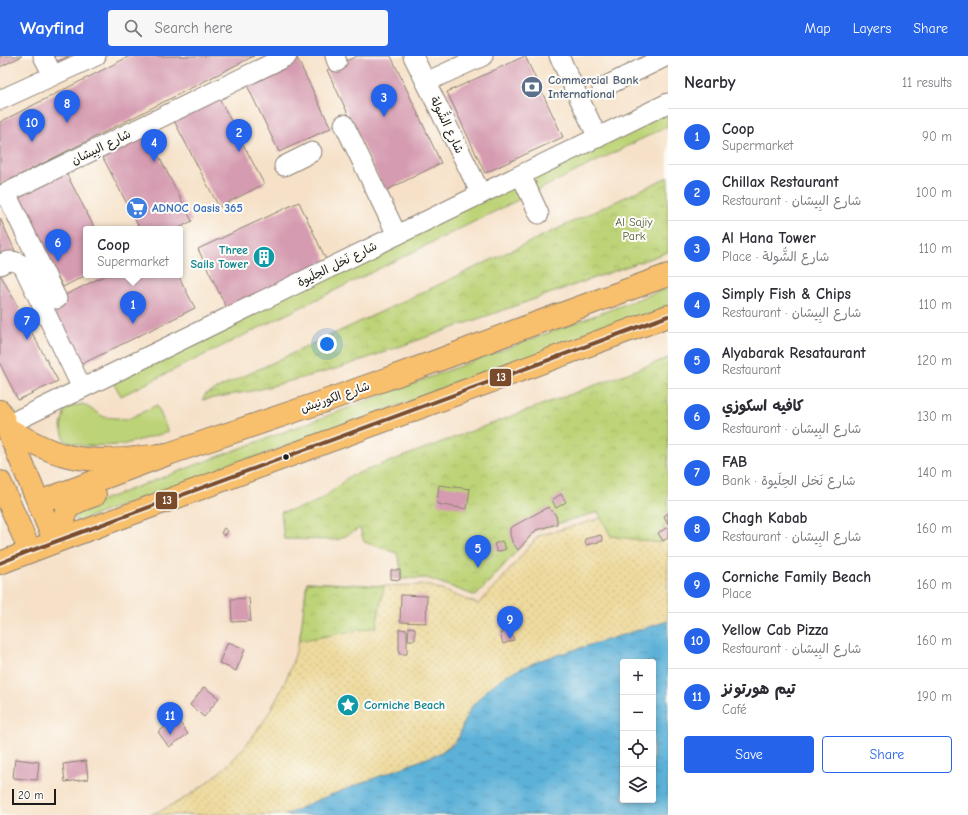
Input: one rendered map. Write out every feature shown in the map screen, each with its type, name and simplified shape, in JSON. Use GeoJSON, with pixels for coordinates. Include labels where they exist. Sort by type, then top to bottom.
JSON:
{"type":"FeatureCollection","features":[{"type":"Feature","properties":{"kind":"main road","name":"شارع الكورنيش"},"geometry":{"type":"LineString","coordinates":[[7,514],[168,454],[432,363],[530,325],[668,275]]}},
{"type":"Feature","properties":{"kind":"main road"},"geometry":{"type":"LineString","coordinates":[[0,563],[668,316]]}},
{"type":"Feature","properties":{"kind":"main road"},"geometry":{"type":"LineString","coordinates":[[5,422],[39,502],[62,539]]}},
{"type":"Feature","properties":{"kind":"main road"},"geometry":{"type":"LineString","coordinates":[[5,422],[44,448],[62,455],[82,459],[132,459],[168,454]]}},
{"type":"Feature","properties":{"kind":"main road"},"geometry":{"type":"LineString","coordinates":[[62,539],[65,515],[72,504],[218,453],[233,442],[238,431]]}},
{"type":"Feature","properties":{"kind":"main road"},"geometry":{"type":"LineString","coordinates":[[0,482],[7,514],[30,551]]}},
{"type":"Feature","properties":{"kind":"street"},"geometry":{"type":"LineString","coordinates":[[43,56],[53,76]]}},
{"type":"Feature","properties":{"kind":"street"},"geometry":{"type":"LineString","coordinates":[[0,100],[96,56]]}},
{"type":"Feature","properties":{"kind":"street","name":"شارع البِيشان"},"geometry":{"type":"LineString","coordinates":[[3,194],[287,56]]}},
{"type":"Feature","properties":{"kind":"street","name":"شارع الشُّولة"},"geometry":{"type":"LineString","coordinates":[[413,56],[481,194]]}},
{"type":"Feature","properties":{"kind":"street"},"geometry":{"type":"LineString","coordinates":[[426,82],[483,56]]}},
{"type":"Feature","properties":{"kind":"street"},"geometry":{"type":"LineString","coordinates":[[559,56],[598,138]]}},
{"type":"Feature","properties":{"kind":"street"},"geometry":{"type":"LineString","coordinates":[[602,88],[666,58]]}},
{"type":"Feature","properties":{"kind":"street","name":"شارع نَخل الحِلَيوة"},"geometry":{"type":"LineString","coordinates":[[5,422],[82,388],[668,103]]}},
{"type":"Feature","properties":{"kind":"street"},"geometry":{"type":"LineString","coordinates":[[344,124],[397,235]]}},
{"type":"Feature","properties":{"kind":"street"},"geometry":{"type":"LineString","coordinates":[[284,166],[312,152]]}},
{"type":"Feature","properties":{"kind":"street"},"geometry":{"type":"LineString","coordinates":[[521,175],[539,214]]}},
{"type":"Feature","properties":{"kind":"street"},"geometry":{"type":"LineString","coordinates":[[3,194],[17,232],[57,299]]}},
{"type":"Feature","properties":{"kind":"street"},"geometry":{"type":"LineString","coordinates":[[0,264],[8,260],[12,260],[23,266],[82,388]]}},
{"type":"Feature","properties":{"kind":"green space"},"geometry":{"type":"Polygon","coordinates":[[[668,108],[668,126],[121,396],[111,378],[668,108]]]}},
{"type":"Feature","properties":{"kind":"green space","name":"Al Sajiy Park"},"geometry":{"type":"Polygon","coordinates":[[[668,177],[668,252],[339,368],[257,390],[202,400],[206,394],[668,177]]]}},
{"type":"Feature","properties":{"kind":"green space"},"geometry":{"type":"Polygon","coordinates":[[[668,288],[668,308],[76,522],[73,511],[668,288]]]}},
{"type":"Feature","properties":{"kind":"green space"},"geometry":{"type":"Polygon","coordinates":[[[668,358],[668,513],[660,543],[611,536],[598,512],[536,530],[476,596],[427,578],[401,579],[401,568],[397,553],[364,542],[360,528],[338,540],[284,539],[281,512],[301,508],[320,500],[348,477],[668,358]]]}},
{"type":"Feature","properties":{"kind":"green space"},"geometry":{"type":"Polygon","coordinates":[[[83,404],[104,417],[128,419],[157,405],[168,432],[122,445],[85,446],[65,441],[61,427],[65,408],[83,404]]]}},
{"type":"Feature","properties":{"kind":"green space"},"geometry":{"type":"Polygon","coordinates":[[[307,582],[384,586],[376,627],[299,641],[307,582]]]}},
{"type":"Feature","properties":{"kind":"sand"},"geometry":{"type":"Polygon","coordinates":[[[668,513],[668,621],[506,675],[464,721],[459,737],[440,753],[298,815],[150,815],[177,803],[202,787],[246,746],[263,721],[279,695],[299,640],[307,582],[384,586],[428,585],[478,604],[502,579],[538,536],[602,518],[611,536],[668,513]]]}},
{"type":"Feature","properties":{"kind":"water"},"geometry":{"type":"Polygon","coordinates":[[[668,621],[668,815],[286,815],[315,801],[440,753],[455,743],[472,706],[488,689],[506,675],[541,660],[668,621]]]}},
{"type":"Feature","properties":{"kind":"building"},"geometry":{"type":"Polygon","coordinates":[[[0,56],[22,56],[0,67],[0,56]]]}},
{"type":"Feature","properties":{"kind":"building"},"geometry":{"type":"Polygon","coordinates":[[[50,56],[69,56],[54,63],[50,56]]]}},
{"type":"Feature","properties":{"kind":"building"},"geometry":{"type":"Polygon","coordinates":[[[130,56],[254,56],[0,185],[0,122],[130,56]]]}},
{"type":"Feature","properties":{"kind":"building"},"geometry":{"type":"Polygon","coordinates":[[[296,56],[331,128],[279,152],[245,81],[296,56]]]}},
{"type":"Feature","properties":{"kind":"building"},"geometry":{"type":"Polygon","coordinates":[[[357,56],[391,56],[441,163],[385,191],[327,70],[357,56]]]}},
{"type":"Feature","properties":{"kind":"building"},"geometry":{"type":"Polygon","coordinates":[[[525,56],[563,137],[485,173],[447,92],[525,56]]]}},
{"type":"Feature","properties":{"kind":"building"},"geometry":{"type":"Polygon","coordinates":[[[217,94],[264,184],[219,207],[172,117],[217,94]]]}},
{"type":"Feature","properties":{"kind":"building"},"geometry":{"type":"Polygon","coordinates":[[[145,129],[192,221],[183,226],[138,226],[100,152],[145,129]]]}},
{"type":"Feature","properties":{"kind":"building"},"geometry":{"type":"Polygon","coordinates":[[[64,169],[93,226],[83,226],[83,277],[63,287],[15,195],[64,169]]]}},
{"type":"Feature","properties":{"kind":"building","name":"Three Sails Tower"},"geometry":{"type":"Polygon","coordinates":[[[299,202],[329,266],[229,313],[198,249],[299,202]]]}},
{"type":"Feature","properties":{"kind":"building"},"geometry":{"type":"Polygon","coordinates":[[[0,218],[16,253],[0,260],[0,218]]]}},
{"type":"Feature","properties":{"kind":"building"},"geometry":{"type":"Polygon","coordinates":[[[0,274],[58,381],[18,400],[0,364],[0,274]]]}},
{"type":"Feature","properties":{"kind":"building"},"geometry":{"type":"Polygon","coordinates":[[[100,278],[180,278],[195,308],[78,366],[47,304],[100,278]]]}},
{"type":"Feature","properties":{"kind":"building"},"geometry":{"type":"Polygon","coordinates":[[[439,485],[470,489],[467,509],[437,504],[439,485]]]}},
{"type":"Feature","properties":{"kind":"building"},"geometry":{"type":"Polygon","coordinates":[[[561,494],[566,502],[556,508],[552,500],[561,494]]]}},
{"type":"Feature","properties":{"kind":"building"},"geometry":{"type":"Polygon","coordinates":[[[548,507],[555,514],[557,524],[536,530],[518,550],[512,542],[510,528],[548,507]]]}},
{"type":"Feature","properties":{"kind":"building"},"geometry":{"type":"Polygon","coordinates":[[[668,513],[668,524],[664,516],[668,513]]]}},
{"type":"Feature","properties":{"kind":"building"},"geometry":{"type":"Polygon","coordinates":[[[668,527],[668,538],[663,541],[658,533],[668,527]]]}},
{"type":"Feature","properties":{"kind":"building"},"geometry":{"type":"Polygon","coordinates":[[[224,528],[228,531],[225,536],[221,533],[224,528]]]}},
{"type":"Feature","properties":{"kind":"building"},"geometry":{"type":"Polygon","coordinates":[[[601,535],[603,541],[586,545],[585,539],[601,535]]]}},
{"type":"Feature","properties":{"kind":"building"},"geometry":{"type":"Polygon","coordinates":[[[502,541],[506,549],[497,552],[494,544],[502,541]]]}},
{"type":"Feature","properties":{"kind":"building"},"geometry":{"type":"Polygon","coordinates":[[[391,570],[400,570],[400,580],[391,579],[391,570]]]}},
{"type":"Feature","properties":{"kind":"building"},"geometry":{"type":"Polygon","coordinates":[[[401,595],[427,596],[426,623],[400,622],[401,595]]]}},
{"type":"Feature","properties":{"kind":"building"},"geometry":{"type":"Polygon","coordinates":[[[249,598],[251,621],[232,622],[231,599],[249,598]]]}},
{"type":"Feature","properties":{"kind":"building"},"geometry":{"type":"Polygon","coordinates":[[[409,627],[415,628],[415,640],[408,640],[409,627]]]}},
{"type":"Feature","properties":{"kind":"building"},"geometry":{"type":"Polygon","coordinates":[[[399,629],[407,630],[407,654],[399,654],[399,629]]]}},
{"type":"Feature","properties":{"kind":"building"},"geometry":{"type":"Polygon","coordinates":[[[511,630],[514,640],[503,644],[500,633],[511,630]]]}},
{"type":"Feature","properties":{"kind":"building"},"geometry":{"type":"Polygon","coordinates":[[[228,642],[245,649],[236,671],[219,663],[228,642]]]}},
{"type":"Feature","properties":{"kind":"building"},"geometry":{"type":"Polygon","coordinates":[[[204,687],[219,698],[204,717],[190,705],[204,687]]]}},
{"type":"Feature","properties":{"kind":"building"},"geometry":{"type":"Polygon","coordinates":[[[177,719],[188,734],[169,747],[158,732],[177,719]]]}},
{"type":"Feature","properties":{"kind":"building"},"geometry":{"type":"Polygon","coordinates":[[[15,759],[39,762],[37,780],[13,778],[15,759]]]}},
{"type":"Feature","properties":{"kind":"building"},"geometry":{"type":"Polygon","coordinates":[[[86,761],[88,779],[65,782],[63,764],[86,761]]]}},
{"type":"Feature","properties":{"kind":"transit line","name":"13"},"geometry":{"type":"LineString","coordinates":[[0,563],[668,316]]}},
{"type":"Feature","properties":{"kind":"place","name":"Commercial Bank International"},"geometry":{"type":"Point","coordinates":[532,87]}},
{"type":"Feature","properties":{"kind":"place","name":"Al Hana Tower"},"geometry":{"type":"Point","coordinates":[384,117]}},
{"type":"Feature","properties":{"kind":"place","name":"Chagh Kabab"},"geometry":{"type":"Point","coordinates":[67,123]}},
{"type":"Feature","properties":{"kind":"place","name":"Yellow Cab Pizza"},"geometry":{"type":"Point","coordinates":[32,142]}},
{"type":"Feature","properties":{"kind":"place","name":"Chillax Restaurant"},"geometry":{"type":"Point","coordinates":[239,152]}},
{"type":"Feature","properties":{"kind":"place","name":"Simply Fish & Chips"},"geometry":{"type":"Point","coordinates":[154,162]}},
{"type":"Feature","properties":{"kind":"place","name":"ADNOC Oasis 365"},"geometry":{"type":"Point","coordinates":[137,208]}},
{"type":"Feature","properties":{"kind":"place","name":"Three Sails Tower"},"geometry":{"type":"Point","coordinates":[264,257]}},
{"type":"Feature","properties":{"kind":"place","name":"كافيه اسكوزي"},"geometry":{"type":"Point","coordinates":[58,262]}},
{"type":"Feature","properties":{"kind":"place","name":"Coop"},"geometry":{"type":"Point","coordinates":[133,324]}},
{"type":"Feature","properties":{"kind":"place","name":"FAB"},"geometry":{"type":"Point","coordinates":[27,340]}},
{"type":"Feature","properties":{"kind":"place","name":"Alyabarak Resataurant"},"geometry":{"type":"Point","coordinates":[478,568]}},
{"type":"Feature","properties":{"kind":"place","name":"Corniche Family Beach"},"geometry":{"type":"Point","coordinates":[510,639]}},
{"type":"Feature","properties":{"kind":"place","name":"Corniche Beach"},"geometry":{"type":"Point","coordinates":[348,705]}},
{"type":"Feature","properties":{"kind":"place","name":"تيم هورتونز"},"geometry":{"type":"Point","coordinates":[170,735]}}]}
